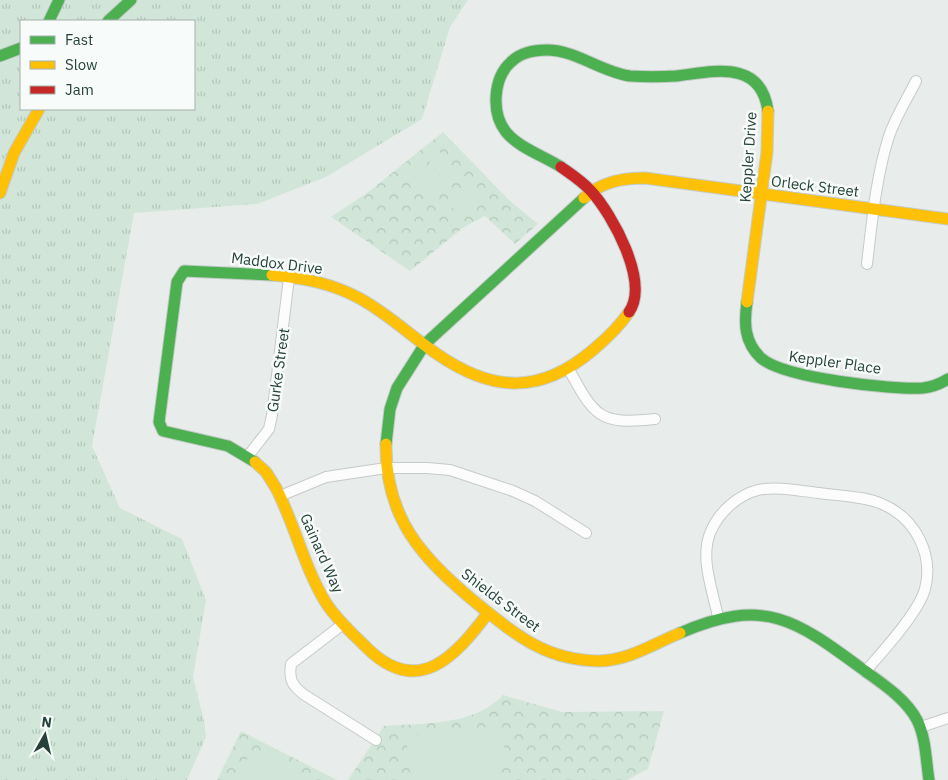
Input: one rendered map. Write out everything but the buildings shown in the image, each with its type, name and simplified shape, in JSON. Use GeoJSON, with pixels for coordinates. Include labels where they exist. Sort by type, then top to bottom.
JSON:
{"type":"FeatureCollection","features":[{"type":"Feature","properties":{"kind":"main road"},"geometry":{"type":"LineString","coordinates":[[49,20],[59,0]]}},
{"type":"Feature","properties":{"kind":"main road"},"geometry":{"type":"LineString","coordinates":[[109,20],[131,0]]}},
{"type":"Feature","properties":{"kind":"main road"},"geometry":{"type":"LineString","coordinates":[[0,56],[20,48]]}},
{"type":"Feature","properties":{"kind":"main road","name":"Keppler Drive"},"geometry":{"type":"LineString","coordinates":[[568,368],[619,326],[632,310],[636,295],[633,273],[618,234],[591,191],[558,165],[512,139],[501,123],[496,109],[498,86],[508,63],[516,58],[541,51],[557,51],[600,69],[618,74],[653,77],[714,69],[732,71],[744,76],[760,89],[768,108],[768,122],[750,288]]}},
{"type":"Feature","properties":{"kind":"main road"},"geometry":{"type":"LineString","coordinates":[[0,193],[14,153],[38,110]]}},
{"type":"Feature","properties":{"kind":"main road","name":"Orleck Street"},"geometry":{"type":"LineString","coordinates":[[591,191],[602,184],[620,178],[645,178],[948,218]]}},
{"type":"Feature","properties":{"kind":"main road","name":"Shields Street"},"geometry":{"type":"LineString","coordinates":[[591,191],[425,344],[405,372],[396,391],[388,419],[386,468],[406,529],[424,555],[488,613],[526,640],[553,654],[592,660],[611,660],[633,654],[695,625],[718,617],[758,616],[794,624],[815,634],[898,696],[920,727],[929,780]]}},
{"type":"Feature","properties":{"kind":"main road","name":"Maddox Drive"},"geometry":{"type":"LineString","coordinates":[[160,412],[178,282],[184,271],[198,270],[326,283],[358,297],[425,344],[450,365],[480,379],[514,383],[537,381],[554,376],[568,368]]}},
{"type":"Feature","properties":{"kind":"main road","name":"Keppler Place"},"geometry":{"type":"LineString","coordinates":[[750,288],[744,321],[747,336],[760,357],[777,368],[845,380],[915,388],[947,383]]}},
{"type":"Feature","properties":{"kind":"main road","name":"Gainard Way"},"geometry":{"type":"LineString","coordinates":[[160,412],[159,422],[163,431],[177,436],[218,441],[248,456],[268,473],[280,496],[322,596],[343,624],[383,662],[410,672],[438,666],[461,649],[488,613]]}},
{"type":"Feature","properties":{"kind":"street"},"geometry":{"type":"LineString","coordinates":[[867,264],[873,208],[890,135],[916,80]]}},
{"type":"Feature","properties":{"kind":"street","name":"Gurke Street"},"geometry":{"type":"LineString","coordinates":[[248,456],[269,429],[289,278]]}},
{"type":"Feature","properties":{"kind":"street"},"geometry":{"type":"LineString","coordinates":[[568,368],[591,405],[604,418],[622,422],[655,419]]}},
{"type":"Feature","properties":{"kind":"street"},"geometry":{"type":"LineString","coordinates":[[280,496],[326,477],[386,468],[450,470],[504,488],[535,501],[586,534]]}},
{"type":"Feature","properties":{"kind":"street"},"geometry":{"type":"LineString","coordinates":[[718,617],[706,561],[710,532],[724,510],[737,500],[757,490],[779,488],[849,497],[881,504],[900,514],[916,532],[925,552],[927,566],[926,581],[918,606],[865,672]]}},
{"type":"Feature","properties":{"kind":"street"},"geometry":{"type":"LineString","coordinates":[[343,624],[291,664],[290,677],[292,686],[376,740]]}},
{"type":"Feature","properties":{"kind":"street"},"geometry":{"type":"LineString","coordinates":[[920,727],[948,718]]}},
{"type":"Feature","properties":{"kind":"green space"},"geometry":{"type":"Polygon","coordinates":[[[0,0],[468,0],[450,27],[422,119],[326,177],[257,204],[134,213],[92,446],[120,508],[182,539],[206,600],[193,677],[204,720],[206,737],[187,780],[0,780],[0,0]]]}},
{"type":"Feature","properties":{"kind":"green space"},"geometry":{"type":"Polygon","coordinates":[[[443,132],[510,201],[538,224],[515,244],[485,216],[464,227],[410,271],[331,217],[367,193],[443,132]]]}},
{"type":"Feature","properties":{"kind":"green space"},"geometry":{"type":"Polygon","coordinates":[[[439,151],[459,176],[447,185],[428,160],[439,151]]]}},
{"type":"Feature","properties":{"kind":"green space"},"geometry":{"type":"Polygon","coordinates":[[[424,164],[443,189],[432,198],[412,173],[424,164]]]}},
{"type":"Feature","properties":{"kind":"green space"},"geometry":{"type":"Polygon","coordinates":[[[473,183],[486,198],[461,218],[448,202],[473,183]]]}},
{"type":"Feature","properties":{"kind":"green space"},"geometry":{"type":"Polygon","coordinates":[[[503,695],[562,712],[664,711],[648,769],[627,780],[348,780],[384,726],[431,723],[463,718],[491,705],[503,695]]]}},
{"type":"Feature","properties":{"kind":"green space"},"geometry":{"type":"Polygon","coordinates":[[[502,725],[504,753],[502,767],[497,780],[411,780],[407,745],[414,735],[502,725]]]}},
{"type":"Feature","properties":{"kind":"green space"},"geometry":{"type":"Polygon","coordinates":[[[241,731],[337,780],[217,780],[241,731]]]}},
{"type":"Feature","properties":{"kind":"green space"},"geometry":{"type":"Polygon","coordinates":[[[270,756],[314,780],[233,780],[243,760],[270,756]]]}},
{"type":"Feature","properties":{"kind":"traffic: fast"},"geometry":{"type":"LineString","coordinates":[[49,20],[59,0]]}},
{"type":"Feature","properties":{"kind":"traffic: fast"},"geometry":{"type":"LineString","coordinates":[[109,20],[131,0]]}},
{"type":"Feature","properties":{"kind":"traffic: fast"},"geometry":{"type":"LineString","coordinates":[[0,56],[20,48]]}},
{"type":"Feature","properties":{"kind":"traffic: fast"},"geometry":{"type":"LineString","coordinates":[[561,167],[511,138],[501,124],[496,106],[498,86],[505,69],[519,56],[542,50],[558,51],[619,74],[630,76],[664,77],[704,72],[732,72],[745,76],[756,83],[763,94],[768,111]]}},
{"type":"Feature","properties":{"kind":"traffic: fast"},"geometry":{"type":"LineString","coordinates":[[386,444],[390,409],[397,388],[425,344],[584,198]]}},
{"type":"Feature","properties":{"kind":"traffic: fast"},"geometry":{"type":"LineString","coordinates":[[255,462],[228,446],[163,431],[159,422],[177,282],[184,271],[272,275]]}},
{"type":"Feature","properties":{"kind":"traffic: fast"},"geometry":{"type":"LineString","coordinates":[[747,302],[746,332],[748,339],[755,352],[773,365],[814,377],[888,387],[923,388],[936,385],[948,379]]}},
{"type":"Feature","properties":{"kind":"traffic: fast"},"geometry":{"type":"LineString","coordinates":[[680,633],[710,622],[735,616],[758,615],[778,619],[799,627],[819,638],[886,687],[907,705],[920,727],[929,780]]}},
{"type":"Feature","properties":{"kind":"traffic: slow"},"geometry":{"type":"LineString","coordinates":[[0,193],[14,153],[38,110]]}},
{"type":"Feature","properties":{"kind":"traffic: slow"},"geometry":{"type":"LineString","coordinates":[[747,302],[767,152],[768,111]]}},
{"type":"Feature","properties":{"kind":"traffic: slow"},"geometry":{"type":"LineString","coordinates":[[584,198],[597,188],[612,182],[645,178],[948,219]]}},
{"type":"Feature","properties":{"kind":"traffic: slow"},"geometry":{"type":"LineString","coordinates":[[272,275],[317,282],[338,288],[359,298],[379,311],[457,367],[477,376],[516,383],[535,381],[554,375],[573,365],[593,350],[621,323],[629,312]]}},
{"type":"Feature","properties":{"kind":"traffic: slow"},"geometry":{"type":"LineString","coordinates":[[386,444],[387,470],[392,494],[410,534],[423,552],[456,586],[517,634],[531,643],[562,656],[598,661],[630,655],[680,633]]}},
{"type":"Feature","properties":{"kind":"traffic: slow"},"geometry":{"type":"LineString","coordinates":[[255,462],[266,472],[276,488],[318,589],[326,603],[351,632],[385,663],[403,670],[419,670],[434,666],[449,657],[488,613]]}},
{"type":"Feature","properties":{"kind":"traffic: jam"},"geometry":{"type":"LineString","coordinates":[[561,167],[591,191],[618,231],[632,267],[635,284],[634,299],[629,312]]}}]}
